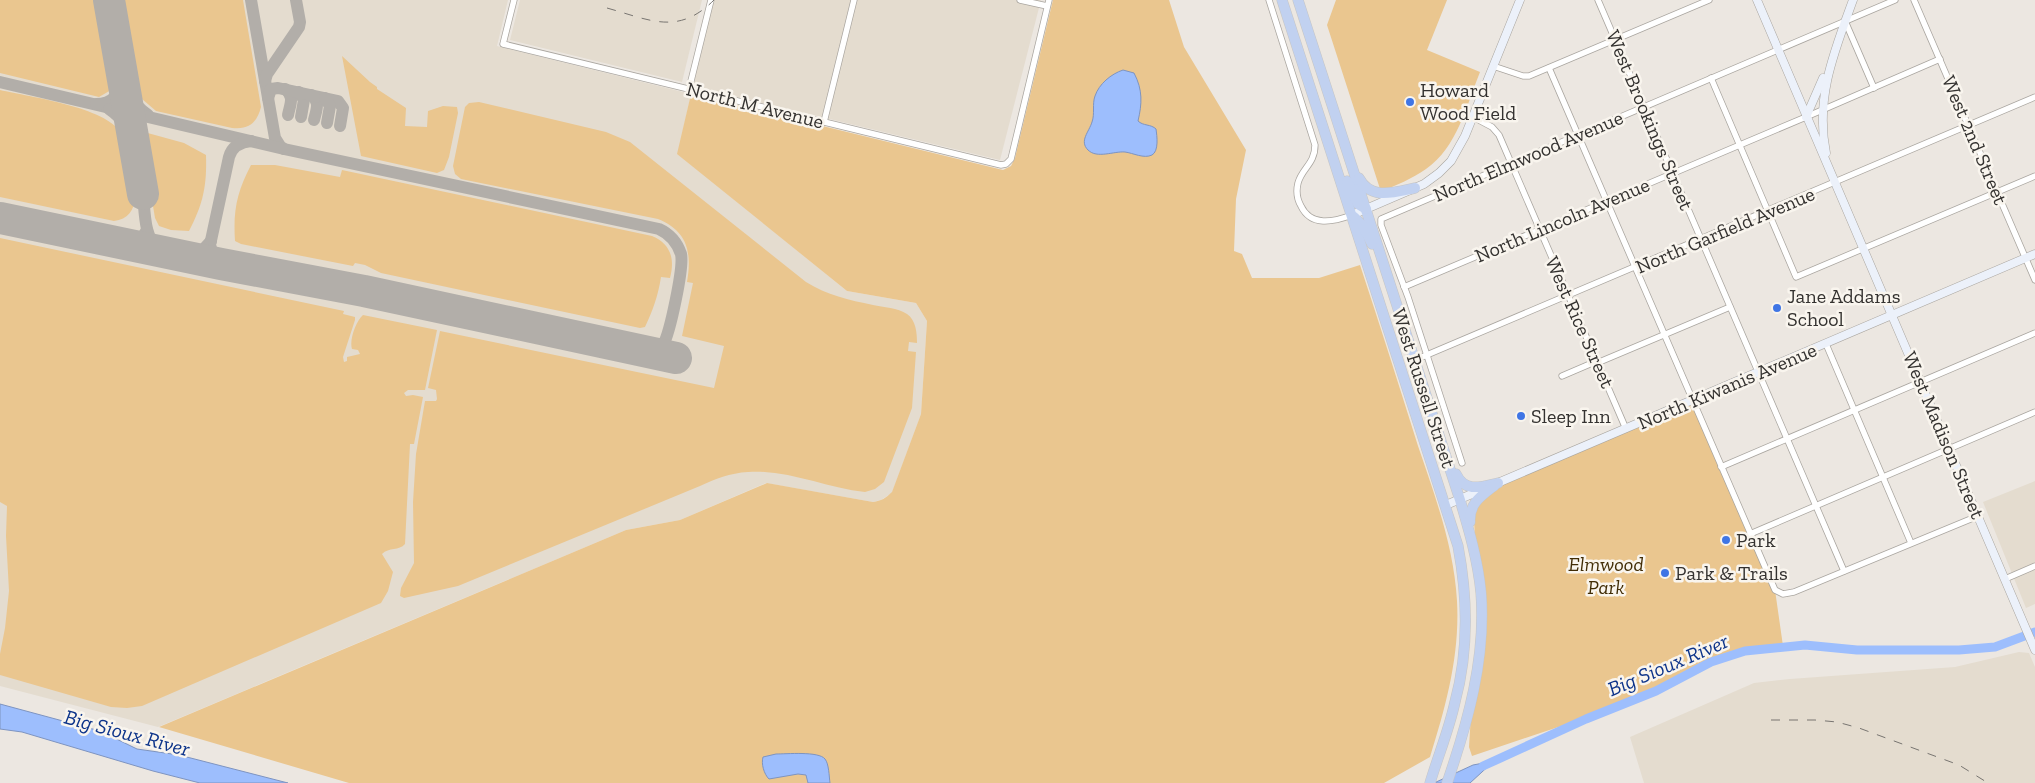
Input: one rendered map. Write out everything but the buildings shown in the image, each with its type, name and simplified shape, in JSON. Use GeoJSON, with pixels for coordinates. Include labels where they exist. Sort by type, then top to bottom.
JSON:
{"type":"FeatureCollection","features":[{"type":"Feature","properties":{"kind":"highway","name":"West Russell Street"},"geometry":{"type":"LineString","coordinates":[[1282,0],[1446,505],[1462,566],[1466,635],[1460,685],[1430,783]]}},
{"type":"Feature","properties":{"kind":"highway","name":"West Russell Street"},"geometry":{"type":"LineString","coordinates":[[1298,0],[1472,540],[1481,592],[1481,635],[1472,698],[1460,746],[1447,783]]}},
{"type":"Feature","properties":{"kind":"highway"},"geometry":{"type":"LineString","coordinates":[[1326,137],[1355,200],[1360,207],[1366,209]]}},
{"type":"Feature","properties":{"kind":"highway"},"geometry":{"type":"LineString","coordinates":[[1348,152],[1361,182],[1372,192],[1384,194],[1415,188]]}},
{"type":"Feature","properties":{"kind":"highway"},"geometry":{"type":"LineString","coordinates":[[1352,215],[1363,226],[1388,277]]}},
{"type":"Feature","properties":{"kind":"highway"},"geometry":{"type":"LineString","coordinates":[[1442,444],[1463,485],[1476,488],[1498,484]]}},
{"type":"Feature","properties":{"kind":"highway"},"geometry":{"type":"LineString","coordinates":[[1472,540],[1471,508],[1480,497],[1498,484]]}},
{"type":"Feature","properties":{"kind":"main road"},"geometry":{"type":"LineString","coordinates":[[1352,215],[1432,179],[1451,161],[1473,117],[1520,0]]}},
{"type":"Feature","properties":{"kind":"main road","name":"West Madison Street"},"geometry":{"type":"LineString","coordinates":[[1757,0],[2035,650]]}},
{"type":"Feature","properties":{"kind":"main road"},"geometry":{"type":"LineString","coordinates":[[1806,117],[1831,62],[1853,0]]}},
{"type":"Feature","properties":{"kind":"main road"},"geometry":{"type":"LineString","coordinates":[[1830,172],[1822,137],[1821,111],[1831,62]]}},
{"type":"Feature","properties":{"kind":"main road","name":"North Kiwanis Avenue"},"geometry":{"type":"LineString","coordinates":[[1446,505],[2035,254]]}},
{"type":"Feature","properties":{"kind":"street","name":"North M Avenue"},"geometry":{"type":"LineString","coordinates":[[514,0],[503,44],[1001,165],[1006,164],[1011,159],[1048,3]]}},
{"type":"Feature","properties":{"kind":"street"},"geometry":{"type":"LineString","coordinates":[[689,89],[711,0]]}},
{"type":"Feature","properties":{"kind":"street"},"geometry":{"type":"LineString","coordinates":[[824,122],[854,0]]}},
{"type":"Feature","properties":{"kind":"street"},"geometry":{"type":"LineString","coordinates":[[1020,0],[1048,3]]}},
{"type":"Feature","properties":{"kind":"street"},"geometry":{"type":"LineString","coordinates":[[1269,0],[1315,146],[1314,158],[1297,184],[1299,203],[1306,214],[1318,221],[1332,222],[1352,215]]}},
{"type":"Feature","properties":{"kind":"street","name":"West Brookings Street"},"geometry":{"type":"LineString","coordinates":[[1598,0],[1844,571]]}},
{"type":"Feature","properties":{"kind":"street"},"geometry":{"type":"LineString","coordinates":[[1493,66],[1523,76],[1529,76],[1709,0]]}},
{"type":"Feature","properties":{"kind":"street","name":"North Elmwood Avenue"},"geometry":{"type":"LineString","coordinates":[[1381,219],[1895,0]]}},
{"type":"Feature","properties":{"kind":"street","name":"West 2nd Street"},"geometry":{"type":"LineString","coordinates":[[1914,0],[2035,280]]}},
{"type":"Feature","properties":{"kind":"street"},"geometry":{"type":"LineString","coordinates":[[1845,21],[1874,88]]}},
{"type":"Feature","properties":{"kind":"street","name":"North Lincoln Avenue"},"geometry":{"type":"LineString","coordinates":[[1404,287],[1940,59]]}},
{"type":"Feature","properties":{"kind":"street"},"geometry":{"type":"LineString","coordinates":[[1549,68],[1772,585],[1779,593],[1788,594],[1794,592],[1978,516]]}},
{"type":"Feature","properties":{"kind":"street"},"geometry":{"type":"LineString","coordinates":[[1711,78],[1796,277],[2035,176]]}},
{"type":"Feature","properties":{"kind":"street","name":"North Garfield Avenue"},"geometry":{"type":"LineString","coordinates":[[1415,360],[1702,240],[2035,97]]}},
{"type":"Feature","properties":{"kind":"street","name":"West Rice Street"},"geometry":{"type":"LineString","coordinates":[[1473,117],[1495,130],[1626,429]]}},
{"type":"Feature","properties":{"kind":"street","name":"West Russell Street"},"geometry":{"type":"LineString","coordinates":[[1381,219],[1462,463]]}},
{"type":"Feature","properties":{"kind":"street"},"geometry":{"type":"LineString","coordinates":[[1562,376],[1730,306]]}},
{"type":"Feature","properties":{"kind":"street"},"geometry":{"type":"LineString","coordinates":[[1721,467],[2035,333]]}},
{"type":"Feature","properties":{"kind":"street"},"geometry":{"type":"LineString","coordinates":[[1826,344],[1911,543]]}},
{"type":"Feature","properties":{"kind":"street"},"geometry":{"type":"LineString","coordinates":[[1750,534],[2035,412]]}},
{"type":"Feature","properties":{"kind":"street"},"geometry":{"type":"LineString","coordinates":[[2005,579],[2035,566]]}},
{"type":"Feature","properties":{"kind":"shaded area"},"geometry":{"type":"Polygon","coordinates":[[[0,0],[508,0],[497,46],[691,94],[678,154],[847,291],[916,303],[927,321],[921,414],[892,493],[881,500],[873,502],[766,483],[680,520],[626,530],[158,727],[0,686],[0,0]]]}},
{"type":"Feature","properties":{"kind":"shaded area"},"geometry":{"type":"Polygon","coordinates":[[[520,0],[702,0],[682,82],[510,40],[520,0]]]}},
{"type":"Feature","properties":{"kind":"shaded area"},"geometry":{"type":"Polygon","coordinates":[[[708,0],[1041,0],[1000,160],[696,87],[694,83],[708,0]]]}},
{"type":"Feature","properties":{"kind":"shaded area"},"geometry":{"type":"Polygon","coordinates":[[[2035,481],[2035,604],[2026,608],[1983,502],[2035,481]]]}},
{"type":"Feature","properties":{"kind":"shaded area"},"geometry":{"type":"Polygon","coordinates":[[[2019,652],[2029,653],[2035,667],[2035,783],[1644,783],[1630,737],[1754,683],[1955,667],[2019,652]]]}},
{"type":"Feature","properties":{"kind":"green space"},"geometry":{"type":"Polygon","coordinates":[[[0,0],[101,0],[115,78],[111,90],[99,97],[0,73],[0,0]]]}},
{"type":"Feature","properties":{"kind":"green space"},"geometry":{"type":"Polygon","coordinates":[[[118,0],[243,0],[261,107],[255,121],[244,128],[232,128],[156,111],[142,99],[132,80],[118,0]]]}},
{"type":"Feature","properties":{"kind":"green space"},"geometry":{"type":"Polygon","coordinates":[[[1053,0],[1169,0],[1184,47],[1246,150],[1236,199],[1234,251],[1242,254],[1252,278],[1319,278],[1360,265],[1437,503],[1448,541],[1455,581],[1457,621],[1454,661],[1451,680],[1430,757],[1384,783],[349,783],[159,727],[626,530],[680,520],[767,483],[873,502],[888,496],[892,492],[921,414],[927,321],[916,303],[847,291],[677,154],[691,94],[1003,170],[1011,166],[1015,158],[1053,0]]]}},
{"type":"Feature","properties":{"kind":"green space","name":"Howard Wood Field"},"geometry":{"type":"Polygon","coordinates":[[[1336,0],[1447,0],[1427,50],[1480,72],[1460,125],[1437,160],[1421,173],[1381,192],[1327,25],[1336,0]]]}},
{"type":"Feature","properties":{"kind":"green space"},"geometry":{"type":"Polygon","coordinates":[[[342,56],[377,89],[406,108],[405,126],[427,127],[428,111],[443,106],[457,107],[458,113],[449,157],[444,170],[437,173],[361,156],[342,56]]]}},
{"type":"Feature","properties":{"kind":"green space"},"geometry":{"type":"Polygon","coordinates":[[[0,90],[66,104],[100,116],[113,124],[125,140],[132,173],[135,197],[132,210],[127,216],[114,221],[0,197],[0,90]]]}},
{"type":"Feature","properties":{"kind":"green space"},"geometry":{"type":"Polygon","coordinates":[[[479,102],[606,132],[630,142],[806,282],[838,296],[895,309],[907,314],[915,327],[917,339],[917,343],[909,342],[908,351],[916,352],[912,408],[884,482],[875,489],[865,492],[777,473],[748,472],[729,475],[458,586],[404,598],[400,596],[401,588],[414,563],[413,502],[416,454],[425,401],[436,401],[437,399],[436,390],[428,388],[440,331],[714,388],[724,346],[682,336],[693,283],[687,282],[689,262],[686,244],[676,230],[668,224],[658,219],[461,179],[455,174],[453,166],[465,107],[469,103],[479,102]]]}},
{"type":"Feature","properties":{"kind":"green space"},"geometry":{"type":"Polygon","coordinates":[[[144,132],[184,143],[206,155],[206,176],[203,194],[198,212],[189,231],[171,230],[159,226],[155,218],[142,140],[144,132]]]}},
{"type":"Feature","properties":{"kind":"green space"},"geometry":{"type":"Polygon","coordinates":[[[251,165],[275,165],[340,177],[342,170],[652,236],[664,243],[670,253],[672,265],[670,278],[661,277],[657,297],[650,315],[645,327],[640,328],[381,273],[365,265],[355,263],[353,266],[241,244],[235,241],[235,210],[242,184],[251,165]]]}},
{"type":"Feature","properties":{"kind":"green space"},"geometry":{"type":"Polygon","coordinates":[[[0,238],[344,311],[343,314],[355,317],[355,320],[343,357],[344,362],[347,361],[347,357],[360,354],[358,350],[352,349],[351,341],[356,326],[363,315],[437,330],[425,390],[408,390],[404,393],[406,396],[423,397],[414,444],[410,444],[405,544],[400,548],[388,550],[382,554],[393,572],[388,591],[381,603],[142,706],[127,708],[111,707],[0,675],[0,654],[9,591],[6,536],[7,506],[0,502],[0,238]]]}},
{"type":"Feature","properties":{"kind":"green space","name":"Elmwood Park"},"geometry":{"type":"Polygon","coordinates":[[[1693,401],[1775,590],[1783,646],[1728,656],[1711,662],[1656,691],[1612,709],[1472,756],[1469,747],[1472,698],[1481,635],[1473,504],[1498,483],[1693,401]]]}},
{"type":"Feature","properties":{"kind":"water"},"geometry":{"type":"Polygon","coordinates":[[[1123,70],[1134,73],[1139,85],[1141,103],[1138,121],[1156,129],[1156,150],[1149,156],[1125,152],[1096,154],[1085,147],[1086,136],[1093,119],[1094,99],[1099,87],[1114,74],[1123,70]]]}},
{"type":"Feature","properties":{"kind":"water"},"geometry":{"type":"Polygon","coordinates":[[[0,704],[100,731],[137,749],[179,755],[288,783],[200,783],[153,771],[22,732],[0,729],[0,704]]]}},
{"type":"Feature","properties":{"kind":"water"},"geometry":{"type":"Polygon","coordinates":[[[794,753],[822,756],[829,770],[830,783],[808,783],[806,775],[798,774],[769,779],[763,769],[763,757],[794,753]]]}},
{"type":"Feature","properties":{"kind":"water"},"geometry":{"type":"Polygon","coordinates":[[[1494,761],[1470,783],[1434,783],[1473,765],[1494,761]]]}},
{"type":"Feature","properties":{"kind":"waterway","name":"Big Sioux River"},"geometry":{"type":"LineString","coordinates":[[1483,766],[1586,719],[1656,691],[1711,662],[1745,651],[1805,645],[1857,650],[1959,650],[1995,647],[2035,632]]}},
{"type":"Feature","properties":{"kind":"taxiway"},"geometry":{"type":"LineString","coordinates":[[251,0],[275,138],[284,149]]}},
{"type":"Feature","properties":{"kind":"taxiway"},"geometry":{"type":"LineString","coordinates":[[265,81],[267,74],[299,27],[300,22],[296,0]]}},
{"type":"Feature","properties":{"kind":"taxiway"},"geometry":{"type":"LineString","coordinates":[[122,72],[130,96],[148,115]]}},
{"type":"Feature","properties":{"kind":"taxiway"},"geometry":{"type":"LineString","coordinates":[[96,104],[112,100],[118,93],[122,77]]}},
{"type":"Feature","properties":{"kind":"taxiway"},"geometry":{"type":"LineString","coordinates":[[0,82],[284,149],[659,229],[667,233],[675,242],[681,254],[681,261],[676,300],[666,338],[660,348],[649,352]]}},
{"type":"Feature","properties":{"kind":"taxiway"},"geometry":{"type":"LineString","coordinates":[[268,98],[271,89],[278,88],[338,101],[343,108],[340,126]]}},
{"type":"Feature","properties":{"kind":"taxiway"},"geometry":{"type":"LineString","coordinates":[[285,89],[291,98],[288,115]]}},
{"type":"Feature","properties":{"kind":"taxiway"},"geometry":{"type":"LineString","coordinates":[[299,92],[304,100],[301,117]]}},
{"type":"Feature","properties":{"kind":"taxiway"},"geometry":{"type":"LineString","coordinates":[[311,95],[317,103],[314,120]]}},
{"type":"Feature","properties":{"kind":"taxiway"},"geometry":{"type":"LineString","coordinates":[[325,98],[330,106],[327,123]]}},
{"type":"Feature","properties":{"kind":"taxiway"},"geometry":{"type":"LineString","coordinates":[[109,109],[126,126],[135,150]]}},
{"type":"Feature","properties":{"kind":"taxiway"},"geometry":{"type":"LineString","coordinates":[[221,264],[213,255],[210,245],[229,157],[237,145],[251,141]]}},
{"type":"Feature","properties":{"kind":"taxiway"},"geometry":{"type":"LineString","coordinates":[[143,194],[148,232],[150,239],[159,251]]}},
{"type":"Feature","properties":{"kind":"taxiway"},"geometry":{"type":"LineString","coordinates":[[128,245],[141,239],[147,230]]}},
{"type":"Feature","properties":{"kind":"taxiway"},"geometry":{"type":"LineString","coordinates":[[186,257],[200,253],[211,241]]}},
{"type":"Feature","properties":{"kind":"runway"},"geometry":{"type":"LineString","coordinates":[[109,0],[143,194]]}},
{"type":"Feature","properties":{"kind":"runway"},"geometry":{"type":"LineString","coordinates":[[0,218],[221,264],[364,291],[676,358]]}},
{"type":"Feature","properties":{"kind":"railway"},"geometry":{"type":"LineString","coordinates":[[607,8],[650,20],[676,22],[701,11],[714,0]]}},
{"type":"Feature","properties":{"kind":"railway"},"geometry":{"type":"LineString","coordinates":[[1771,720],[1815,720],[1837,722],[1859,728],[1959,765],[1988,783]]}},
{"type":"Feature","properties":{"kind":"place","name":"Howard Wood Field"},"geometry":{"type":"Point","coordinates":[1410,102]}},
{"type":"Feature","properties":{"kind":"place","name":"Jane Addams School"},"geometry":{"type":"Point","coordinates":[1777,308]}},
{"type":"Feature","properties":{"kind":"place","name":"Sleep Inn"},"geometry":{"type":"Point","coordinates":[1521,416]}},
{"type":"Feature","properties":{"kind":"place","name":"Park"},"geometry":{"type":"Point","coordinates":[1726,540]}},
{"type":"Feature","properties":{"kind":"place","name":"Park & Trails"},"geometry":{"type":"Point","coordinates":[1665,573]}}]}
